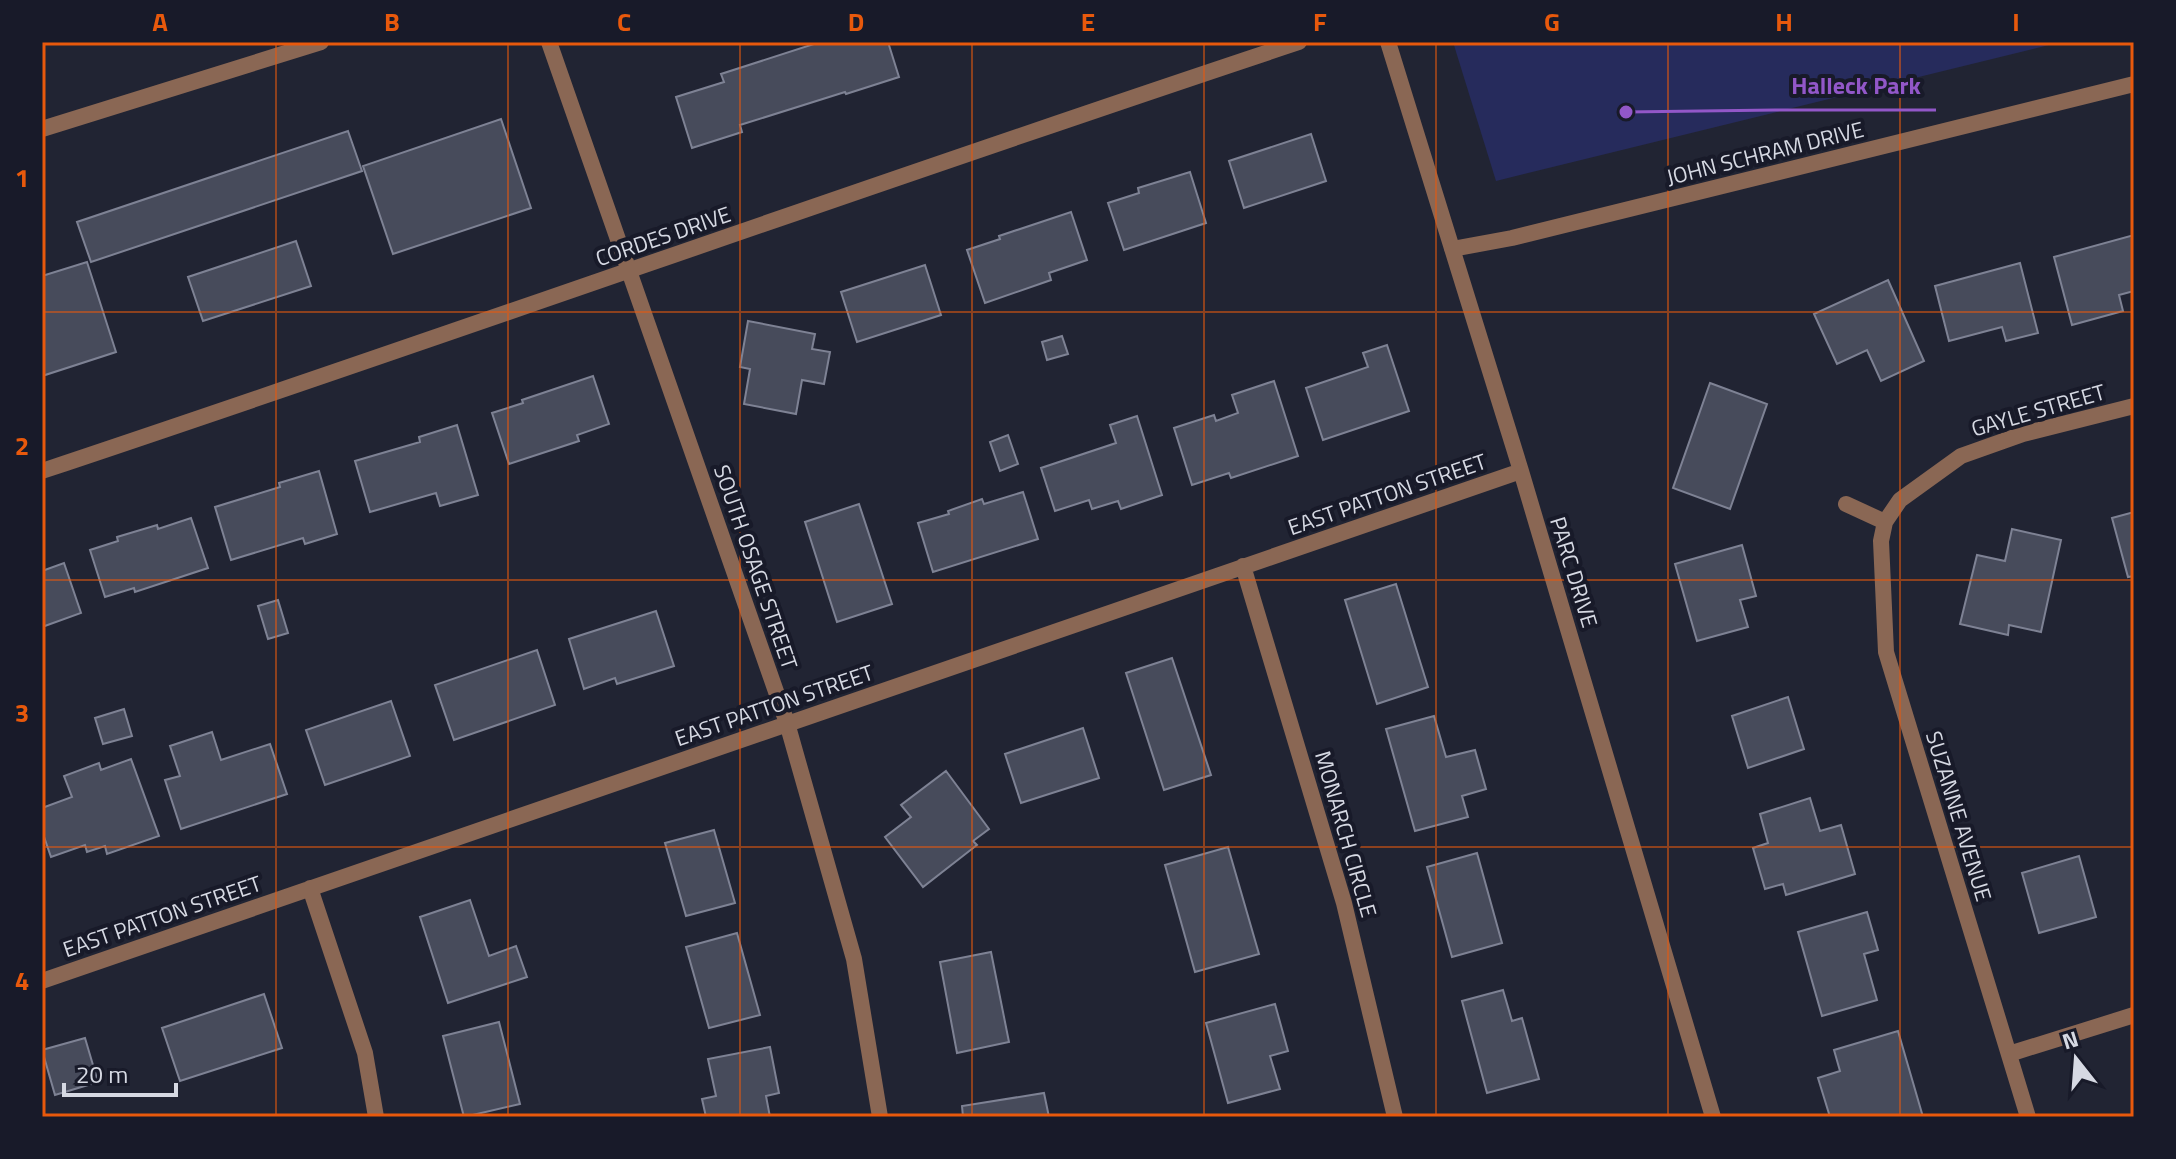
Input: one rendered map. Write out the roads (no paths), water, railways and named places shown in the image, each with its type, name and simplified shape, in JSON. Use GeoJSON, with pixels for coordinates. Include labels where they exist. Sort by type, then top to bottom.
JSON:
{"type":"FeatureCollection","features":[{"type":"Feature","properties":{"kind":"street"},"geometry":{"type":"LineString","coordinates":[[42,129],[321,42]]}},
{"type":"Feature","properties":{"kind":"street","name":"SOUTH OSAGE STREET"},"geometry":{"type":"LineString","coordinates":[[549,42],[787,723],[854,959],[880,1117]]}},
{"type":"Feature","properties":{"kind":"street","name":"CORDES DRIVE"},"geometry":{"type":"LineString","coordinates":[[42,471],[1299,42]]}},
{"type":"Feature","properties":{"kind":"street","name":"PARC DRIVE"},"geometry":{"type":"LineString","coordinates":[[1388,42],[1521,471],[1713,1117]]}},
{"type":"Feature","properties":{"kind":"street","name":"JOHN SCHRAM DRIVE"},"geometry":{"type":"LineString","coordinates":[[1452,249],[1512,238],[2134,84]]}},
{"type":"Feature","properties":{"kind":"street","name":"GAYLE STREET"},"geometry":{"type":"LineString","coordinates":[[1885,522],[1900,500],[1961,456],[2023,434],[2134,406]]}},
{"type":"Feature","properties":{"kind":"street","name":"EAST PATTON STREET"},"geometry":{"type":"LineString","coordinates":[[42,981],[1521,471]]}},
{"type":"Feature","properties":{"kind":"street"},"geometry":{"type":"LineString","coordinates":[[1846,504],[1885,522]]}},
{"type":"Feature","properties":{"kind":"street","name":"SUZANNE AVENUE"},"geometry":{"type":"LineString","coordinates":[[1885,522],[1881,541],[1886,652],[2028,1117]]}},
{"type":"Feature","properties":{"kind":"street","name":"MONARCH CIRCLE"},"geometry":{"type":"LineString","coordinates":[[1243,566],[1344,903],[1395,1117]]}},
{"type":"Feature","properties":{"kind":"street"},"geometry":{"type":"LineString","coordinates":[[310,888],[365,1053],[376,1117]]}},
{"type":"Feature","properties":{"kind":"street"},"geometry":{"type":"LineString","coordinates":[[2009,1054],[2134,1015]]}},
{"type":"Feature","properties":{"kind":"place","name":"Halleck Park"},"geometry":{"type":"Point","coordinates":[1626,112]}}]}
